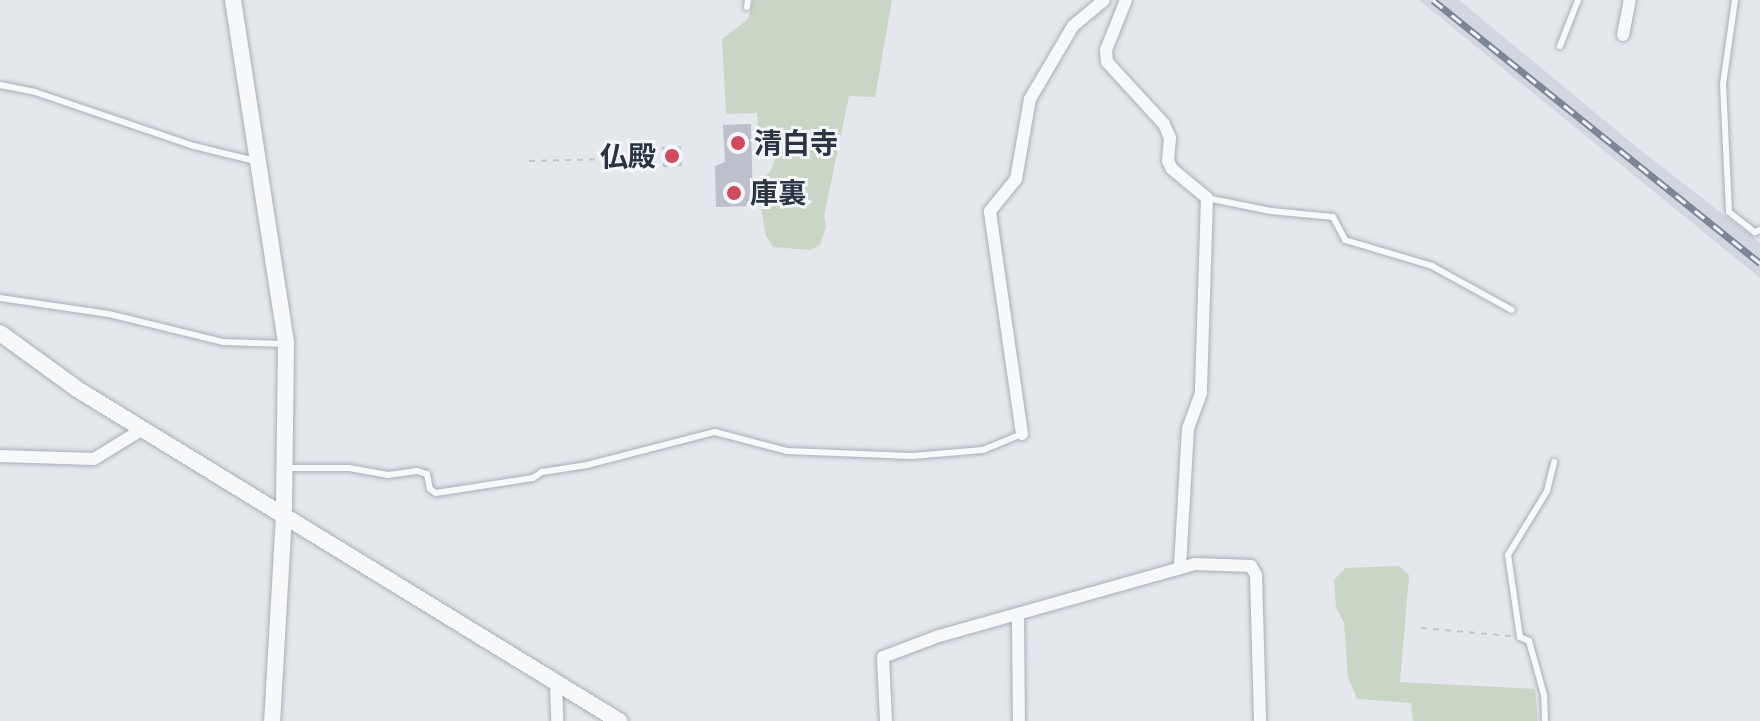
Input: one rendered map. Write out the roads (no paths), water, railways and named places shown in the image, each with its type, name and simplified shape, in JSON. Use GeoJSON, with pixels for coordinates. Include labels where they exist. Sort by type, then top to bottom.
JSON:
{"type":"FeatureCollection","features":[{"type":"Feature","properties":{"kind":"street"},"geometry":{"type":"LineString","coordinates":[[233,0],[255,161],[286,344],[284,515],[272,721]]}},
{"type":"Feature","properties":{"kind":"street"},"geometry":{"type":"LineString","coordinates":[[1022,434],[990,211],[1016,179],[1030,99],[1073,26],[1104,0]]}},
{"type":"Feature","properties":{"kind":"street"},"geometry":{"type":"LineString","coordinates":[[1126,0],[1106,50],[1107,62],[1164,124],[1170,138],[1168,161],[1172,169],[1207,198],[1201,393],[1188,428],[1180,566]]}},
{"type":"Feature","properties":{"kind":"street"},"geometry":{"type":"LineString","coordinates":[[1623,35],[1630,0]]}},
{"type":"Feature","properties":{"kind":"street"},"geometry":{"type":"LineString","coordinates":[[0,333],[77,389],[619,721]]}},
{"type":"Feature","properties":{"kind":"street"},"geometry":{"type":"LineString","coordinates":[[0,456],[94,459],[143,429]]}},
{"type":"Feature","properties":{"kind":"street"},"geometry":{"type":"LineString","coordinates":[[886,721],[883,657],[939,636],[1018,616],[1180,566],[1251,566],[1256,575],[1260,721]]}},
{"type":"Feature","properties":{"kind":"street"},"geometry":{"type":"LineString","coordinates":[[1018,616],[1019,721]]}},
{"type":"Feature","properties":{"kind":"street"},"geometry":{"type":"LineString","coordinates":[[556,683],[557,721]]}},
{"type":"Feature","properties":{"kind":"lane"},"geometry":{"type":"LineString","coordinates":[[1560,46],[1578,0]]}},
{"type":"Feature","properties":{"kind":"lane"},"geometry":{"type":"LineString","coordinates":[[1735,0],[1723,84],[1729,212],[1755,232],[1760,230]]}},
{"type":"Feature","properties":{"kind":"lane"},"geometry":{"type":"LineString","coordinates":[[0,85],[35,92],[194,146],[255,161]]}},
{"type":"Feature","properties":{"kind":"lane"},"geometry":{"type":"LineString","coordinates":[[1207,198],[1271,211],[1333,217],[1345,240],[1432,266],[1512,310]]}},
{"type":"Feature","properties":{"kind":"lane"},"geometry":{"type":"LineString","coordinates":[[0,298],[109,314],[223,342],[286,344]]}},
{"type":"Feature","properties":{"kind":"lane"},"geometry":{"type":"LineString","coordinates":[[285,468],[349,468],[388,475],[417,471],[427,474],[430,489],[436,493],[533,478],[542,472],[587,465],[715,432],[787,451],[912,456],[983,450],[1022,434]]}},
{"type":"Feature","properties":{"kind":"lane"},"geometry":{"type":"LineString","coordinates":[[1545,721],[1544,695],[1529,641],[1520,637],[1508,555],[1547,491],[1554,462]]}},
{"type":"Feature","properties":{"kind":"railway"},"geometry":{"type":"LineString","coordinates":[[1433,0],[1760,263]]}},
{"type":"Feature","properties":{"kind":"place","name":"清白寺"},"geometry":{"type":"Point","coordinates":[738,143]}},
{"type":"Feature","properties":{"kind":"place","name":"仏殿"},"geometry":{"type":"Point","coordinates":[672,156]}},
{"type":"Feature","properties":{"kind":"place","name":"庫裏"},"geometry":{"type":"Point","coordinates":[734,193]}}]}
